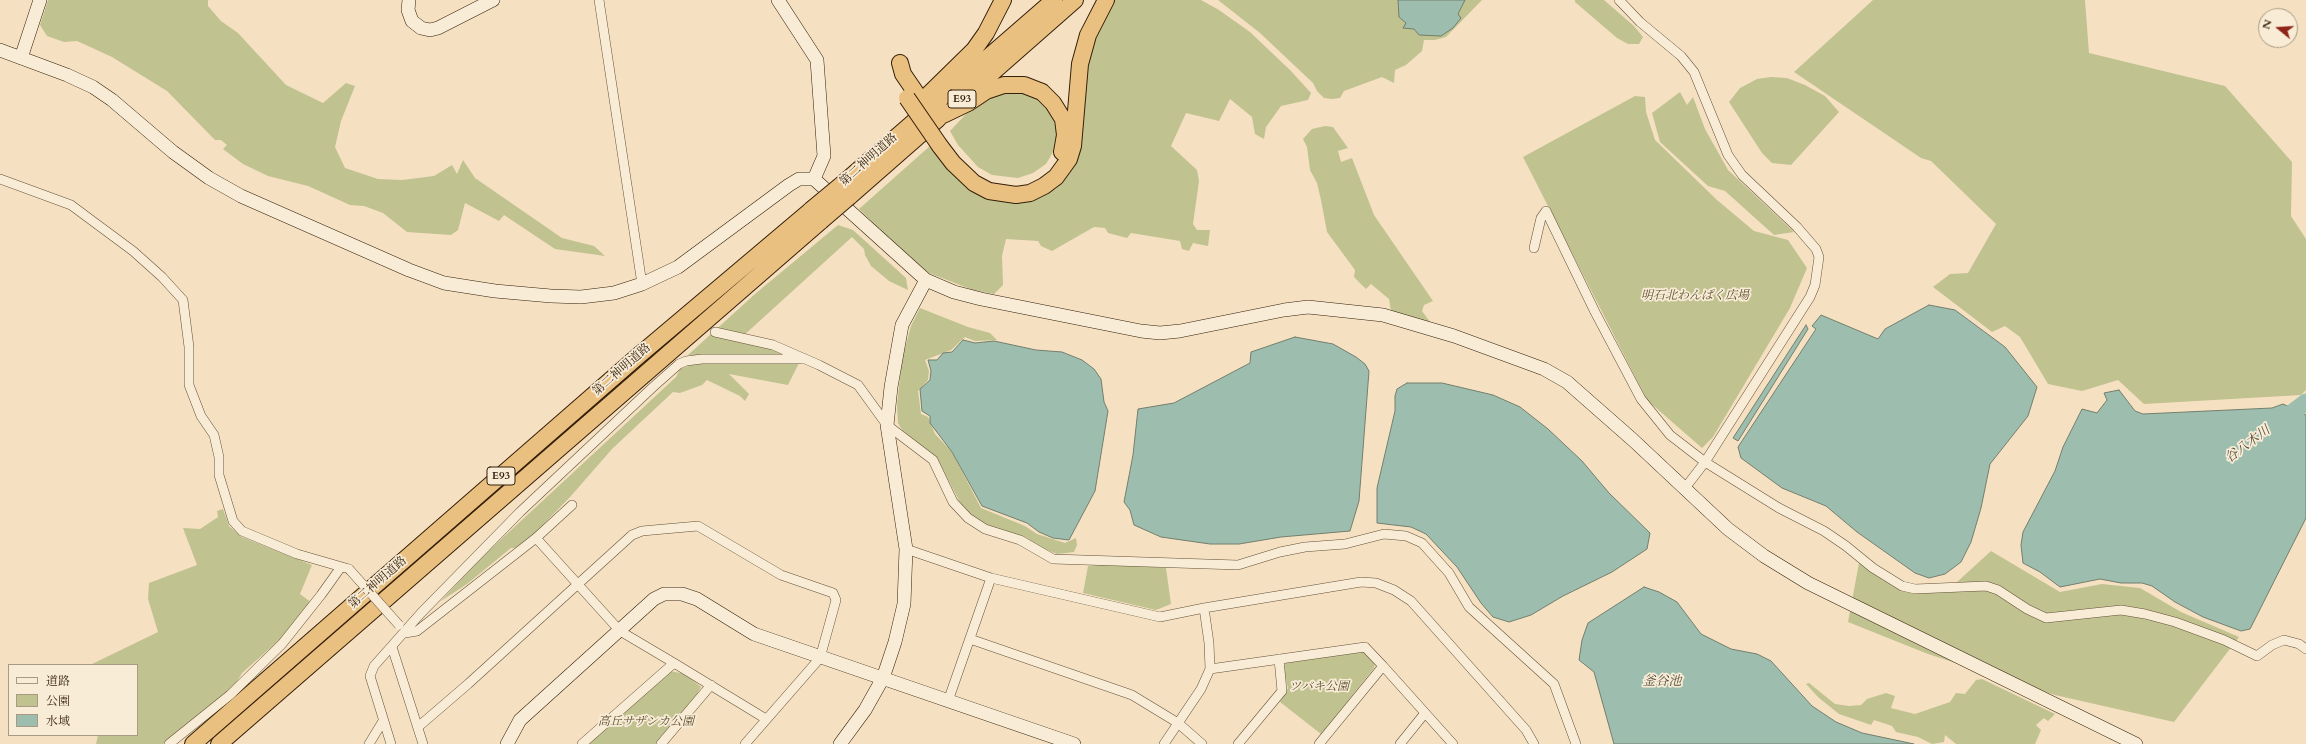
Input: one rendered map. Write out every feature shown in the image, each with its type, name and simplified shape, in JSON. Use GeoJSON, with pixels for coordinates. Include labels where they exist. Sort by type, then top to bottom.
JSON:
{"type":"FeatureCollection","features":[{"type":"Feature","properties":{"kind":"highway"},"geometry":{"type":"LineString","coordinates":[[877,152],[905,118],[974,50],[986,33],[1003,0]]}},
{"type":"Feature","properties":{"kind":"highway","name":"第二神明道路"},"geometry":{"type":"LineString","coordinates":[[844,192],[877,152],[1054,0]]}},
{"type":"Feature","properties":{"kind":"highway","name":"第二神明道路"},"geometry":{"type":"LineString","coordinates":[[219,744],[816,216],[844,192],[943,115],[1075,0]]}},
{"type":"Feature","properties":{"kind":"highway"},"geometry":{"type":"LineString","coordinates":[[897,69],[903,74],[912,95],[944,142],[953,162],[974,183],[989,191],[1016,195],[1030,193],[1044,186],[1056,177],[1069,159],[1073,146],[1080,64],[1088,35],[1106,0]]}},
{"type":"Feature","properties":{"kind":"highway"},"geometry":{"type":"LineString","coordinates":[[943,115],[968,103],[986,91],[1004,84],[1024,85],[1042,92],[1053,103],[1062,119],[1064,135],[1060,157],[1053,167],[1044,177],[1022,186],[999,184],[978,174],[944,142]]}},
{"type":"Feature","properties":{"kind":"highway","name":"第二神明道路"},"geometry":{"type":"LineString","coordinates":[[193,744],[637,357],[816,216]]}},
{"type":"Feature","properties":{"kind":"street"},"geometry":{"type":"LineString","coordinates":[[22,58],[40,0]]}},
{"type":"Feature","properties":{"kind":"street"},"geometry":{"type":"LineString","coordinates":[[408,0],[408,10],[412,20],[421,28],[430,30],[438,28],[492,0]]}},
{"type":"Feature","properties":{"kind":"street"},"geometry":{"type":"LineString","coordinates":[[599,0],[642,284]]}},
{"type":"Feature","properties":{"kind":"street"},"geometry":{"type":"LineString","coordinates":[[778,0],[816,60],[824,156],[814,179]]}},
{"type":"Feature","properties":{"kind":"street"},"geometry":{"type":"LineString","coordinates":[[1619,0],[1640,22],[1681,56],[1694,72],[1728,154],[1742,175],[1796,227],[1816,249],[1819,257],[1815,286],[1810,297],[1705,462],[1685,488]]}},
{"type":"Feature","properties":{"kind":"street"},"geometry":{"type":"LineString","coordinates":[[0,50],[67,75],[93,87],[112,100],[179,157],[209,178],[241,196],[409,270],[444,283],[495,291],[582,297],[614,293],[642,284],[678,267],[789,185],[799,179],[814,179],[864,226],[926,280],[954,292],[980,299],[1125,328],[1160,333],[1180,331],[1284,310],[1308,307],[1383,315],[1454,336],[1544,369],[1567,382],[1593,404],[1728,529],[1764,556],[1808,583],[2136,744]]}},
{"type":"Feature","properties":{"kind":"street"},"geometry":{"type":"LineString","coordinates":[[0,179],[71,205],[133,251],[178,294],[183,300],[189,347],[189,385],[201,416],[214,435],[219,457],[219,474],[233,521],[242,531],[298,554],[345,568],[405,633]]}},
{"type":"Feature","properties":{"kind":"street"},"geometry":{"type":"LineString","coordinates":[[1534,248],[1541,218],[1546,211],[1595,312],[1641,399],[1670,435],[1705,462],[1779,508],[1824,531],[1873,568],[1902,586],[1921,589],[1986,586],[1998,590],[2027,609],[2046,618],[2121,610],[2145,614],[2196,630],[2258,656],[2272,645],[2284,640],[2299,644],[2306,649]]}},
{"type":"Feature","properties":{"kind":"street"},"geometry":{"type":"LineString","coordinates":[[840,744],[865,710],[883,678],[895,642],[904,604],[906,549],[887,425],[891,387],[902,325],[926,280]]}},
{"type":"Feature","properties":{"kind":"street"},"geometry":{"type":"LineString","coordinates":[[715,332],[773,345],[858,385],[887,425],[933,460],[953,502],[968,518],[985,530],[1020,540],[1053,559],[1238,565],[1280,552],[1305,547],[1345,544],[1384,534],[1406,536],[1422,543],[1449,573],[1469,607],[1554,684],[1576,744]]}},
{"type":"Feature","properties":{"kind":"street"},"geometry":{"type":"LineString","coordinates":[[391,744],[370,676],[374,666],[405,633],[421,613],[520,512],[680,364],[702,359],[803,358]]}},
{"type":"Feature","properties":{"kind":"street"},"geometry":{"type":"LineString","coordinates":[[405,633],[417,631],[536,538],[572,505]]}},
{"type":"Feature","properties":{"kind":"street"},"geometry":{"type":"LineString","coordinates":[[418,726],[468,684],[632,535],[642,532],[698,526],[781,575],[833,593],[836,600],[820,658],[746,744]]}},
{"type":"Feature","properties":{"kind":"street"},"geometry":{"type":"LineString","coordinates":[[536,538],[620,631],[712,685],[766,719]]}},
{"type":"Feature","properties":{"kind":"street"},"geometry":{"type":"LineString","coordinates":[[906,549],[991,578],[1160,617],[1204,608],[1361,582],[1376,583],[1411,601],[1526,730],[1534,744]]}},
{"type":"Feature","properties":{"kind":"street"},"geometry":{"type":"LineString","coordinates":[[169,744],[230,695],[282,644],[321,595],[345,568]]}},
{"type":"Feature","properties":{"kind":"street"},"geometry":{"type":"LineString","coordinates":[[948,700],[991,578]]}},
{"type":"Feature","properties":{"kind":"street"},"geometry":{"type":"LineString","coordinates":[[507,744],[520,720],[654,599],[664,594],[682,594],[697,599],[754,634],[820,658],[948,700],[1074,744]]}},
{"type":"Feature","properties":{"kind":"street"},"geometry":{"type":"LineString","coordinates":[[1164,744],[1201,689],[1210,670],[1210,643],[1204,608]]}},
{"type":"Feature","properties":{"kind":"street"},"geometry":{"type":"LineString","coordinates":[[970,639],[1132,695],[1178,723],[1202,744]]}},
{"type":"Feature","properties":{"kind":"street"},"geometry":{"type":"LineString","coordinates":[[392,647],[423,744]]}},
{"type":"Feature","properties":{"kind":"street"},"geometry":{"type":"LineString","coordinates":[[1210,670],[1365,647],[1453,744]]}},
{"type":"Feature","properties":{"kind":"street"},"geometry":{"type":"LineString","coordinates":[[1238,744],[1282,691],[1279,659]]}},
{"type":"Feature","properties":{"kind":"street"},"geometry":{"type":"LineString","coordinates":[[582,744],[674,663]]}},
{"type":"Feature","properties":{"kind":"street"},"geometry":{"type":"LineString","coordinates":[[1319,744],[1383,666]]}},
{"type":"Feature","properties":{"kind":"street"},"geometry":{"type":"LineString","coordinates":[[661,744],[712,685]]}},
{"type":"Feature","properties":{"kind":"street"},"geometry":{"type":"LineString","coordinates":[[1400,744],[1426,713]]}},
{"type":"Feature","properties":{"kind":"street"},"geometry":{"type":"LineString","coordinates":[[368,744],[383,721]]}},
{"type":"Feature","properties":{"kind":"green space"},"geometry":{"type":"Polygon","coordinates":[[[48,0],[208,0],[208,6],[221,21],[238,33],[286,85],[323,103],[346,83],[355,86],[341,121],[335,147],[345,168],[378,179],[402,180],[434,176],[452,165],[457,174],[463,160],[475,178],[562,238],[594,246],[605,256],[555,249],[504,215],[499,221],[465,203],[458,230],[451,235],[407,232],[383,213],[364,206],[350,205],[308,186],[268,176],[243,164],[223,149],[227,145],[221,140],[215,140],[167,91],[112,57],[77,41],[64,42],[47,36],[40,25],[48,0]]]}},
{"type":"Feature","properties":{"kind":"green space"},"geometry":{"type":"Polygon","coordinates":[[[1114,0],[1201,0],[1219,10],[1250,32],[1291,71],[1311,93],[1308,100],[1281,106],[1266,127],[1264,139],[1255,134],[1252,117],[1230,99],[1219,121],[1186,113],[1171,146],[1197,170],[1199,181],[1193,224],[1197,230],[1210,230],[1208,246],[1193,243],[1189,251],[1182,249],[1180,241],[1131,233],[1127,238],[1108,233],[1105,228],[1094,227],[1052,251],[1041,246],[1038,241],[1006,239],[1002,256],[1003,285],[994,294],[973,290],[929,273],[903,252],[859,209],[931,145],[962,179],[1039,195],[1056,189],[1072,168],[1085,70],[1097,34],[1114,0]]]}},
{"type":"Feature","properties":{"kind":"green space"},"geometry":{"type":"Polygon","coordinates":[[[1218,0],[1482,0],[1446,37],[1435,40],[1424,40],[1422,51],[1406,65],[1395,70],[1394,83],[1382,77],[1344,91],[1340,98],[1332,99],[1324,98],[1317,91],[1313,83],[1260,33],[1218,0]]]}},
{"type":"Feature","properties":{"kind":"green space"},"geometry":{"type":"Polygon","coordinates":[[[1575,0],[1604,0],[1634,26],[1643,37],[1639,44],[1628,44],[1617,38],[1575,2],[1575,0]]]}},
{"type":"Feature","properties":{"kind":"green space"},"geometry":{"type":"Polygon","coordinates":[[[1873,0],[2085,0],[2089,53],[2225,86],[2292,162],[2291,216],[2306,239],[2306,390],[2301,395],[2144,404],[2118,380],[2082,391],[2048,384],[2020,337],[2005,326],[1992,332],[1933,287],[1950,274],[1968,273],[1996,224],[1931,161],[1921,158],[1794,72],[1873,0]]]}},
{"type":"Feature","properties":{"kind":"green space"},"geometry":{"type":"Polygon","coordinates":[[[1771,77],[1787,78],[1805,85],[1825,96],[1839,112],[1791,165],[1772,163],[1762,153],[1729,102],[1740,88],[1757,79],[1771,77]]]}},
{"type":"Feature","properties":{"kind":"green space"},"geometry":{"type":"Polygon","coordinates":[[[1012,90],[1032,95],[1044,103],[1051,110],[1057,132],[1053,152],[1046,164],[1033,173],[1018,178],[992,175],[978,167],[958,145],[950,131],[965,115],[987,98],[1012,90]]]}},
{"type":"Feature","properties":{"kind":"green space"},"geometry":{"type":"Polygon","coordinates":[[[1680,92],[1687,105],[1693,97],[1705,129],[1728,170],[1794,232],[1774,235],[1725,191],[1708,186],[1660,142],[1652,113],[1680,92]]]}},
{"type":"Feature","properties":{"kind":"green space","name":"明石北わんぱく広場"},"geometry":{"type":"Polygon","coordinates":[[[1635,96],[1645,97],[1646,112],[1655,140],[1717,200],[1754,231],[1788,240],[1807,268],[1790,308],[1713,437],[1702,448],[1647,400],[1523,157],[1635,96]]]}},
{"type":"Feature","properties":{"kind":"green space"},"geometry":{"type":"Polygon","coordinates":[[[1325,126],[1333,127],[1348,148],[1338,151],[1341,162],[1352,158],[1374,215],[1433,301],[1424,305],[1422,311],[1431,323],[1391,311],[1389,299],[1371,284],[1366,289],[1354,277],[1355,270],[1327,232],[1317,183],[1310,170],[1307,147],[1303,139],[1312,129],[1325,126]]]}},
{"type":"Feature","properties":{"kind":"green space"},"geometry":{"type":"Polygon","coordinates":[[[838,225],[853,230],[906,278],[908,290],[889,281],[871,266],[865,255],[864,249],[852,237],[742,337],[787,355],[688,355],[755,294],[838,225]]]}},
{"type":"Feature","properties":{"kind":"green space"},"geometry":{"type":"Polygon","coordinates":[[[920,308],[968,327],[990,333],[997,340],[975,341],[965,337],[951,350],[925,360],[929,371],[928,380],[918,391],[921,414],[928,417],[935,434],[952,452],[981,508],[1025,526],[1037,534],[1065,543],[1076,538],[1077,545],[1074,552],[1057,554],[1035,545],[1027,538],[981,524],[964,510],[939,462],[902,430],[898,423],[897,405],[902,359],[911,326],[920,308]]]}},
{"type":"Feature","properties":{"kind":"green space"},"geometry":{"type":"Polygon","coordinates":[[[699,362],[799,363],[788,385],[729,374],[749,394],[745,401],[740,396],[707,380],[702,385],[680,393],[673,392],[612,449],[571,496],[530,538],[515,548],[511,548],[467,584],[441,601],[480,559],[676,377],[680,369],[699,362]]]}},
{"type":"Feature","properties":{"kind":"green space"},"geometry":{"type":"Polygon","coordinates":[[[223,509],[229,526],[242,537],[312,565],[300,594],[312,603],[294,627],[242,673],[233,688],[192,723],[163,744],[96,744],[98,736],[138,736],[138,664],[92,664],[158,632],[148,599],[149,583],[197,565],[183,528],[200,529],[218,517],[217,511],[223,509]]]}},
{"type":"Feature","properties":{"kind":"green space"},"geometry":{"type":"Polygon","coordinates":[[[1991,551],[2060,592],[2102,584],[2140,588],[2181,612],[2239,637],[2174,722],[2055,695],[1928,654],[1848,622],[1859,563],[1915,590],[1956,583],[1991,551]]]}},
{"type":"Feature","properties":{"kind":"green space"},"geometry":{"type":"Polygon","coordinates":[[[1114,564],[1166,568],[1171,604],[1156,610],[1083,593],[1088,566],[1114,564]]]}},
{"type":"Feature","properties":{"kind":"green space","name":"ツバキ公園"},"geometry":{"type":"Polygon","coordinates":[[[1362,651],[1368,653],[1375,662],[1374,668],[1321,734],[1280,702],[1288,688],[1283,668],[1286,663],[1362,651]]]}},
{"type":"Feature","properties":{"kind":"green space","name":"高丘サザンカ公園"},"geometry":{"type":"Polygon","coordinates":[[[670,671],[685,674],[701,687],[696,696],[656,744],[589,744],[670,671]]]}},
{"type":"Feature","properties":{"kind":"green space"},"geometry":{"type":"Polygon","coordinates":[[[1982,679],[2055,714],[2048,721],[2044,718],[2036,725],[2041,730],[2035,744],[1956,744],[1945,735],[1944,742],[1932,744],[1918,737],[1896,732],[1892,726],[1874,720],[1871,725],[1839,714],[1819,698],[1806,684],[1809,683],[1835,704],[1849,706],[1861,705],[1867,699],[1886,693],[1895,696],[1891,708],[1915,714],[1950,702],[1956,693],[1965,694],[1976,680],[1982,679]]]}},
{"type":"Feature","properties":{"kind":"water"},"geometry":{"type":"Polygon","coordinates":[[[1398,0],[1465,0],[1458,14],[1461,18],[1453,28],[1441,36],[1419,35],[1414,29],[1403,28],[1406,23],[1399,17],[1398,0]]]}},
{"type":"Feature","properties":{"kind":"water"},"geometry":{"type":"Polygon","coordinates":[[[1929,305],[1955,310],[2005,347],[2037,387],[2028,416],[1990,464],[1981,508],[1971,542],[1961,562],[1945,574],[1929,578],[1915,573],[1857,532],[1826,506],[1782,488],[1741,458],[1738,447],[1816,329],[1812,326],[1821,315],[1878,339],[1885,329],[1929,305]]]}},
{"type":"Feature","properties":{"kind":"water"},"geometry":{"type":"Polygon","coordinates":[[[1806,325],[1808,329],[1738,441],[1733,438],[1806,325]]]}},
{"type":"Feature","properties":{"kind":"water"},"geometry":{"type":"Polygon","coordinates":[[[1295,337],[1333,344],[1356,357],[1365,364],[1369,371],[1359,501],[1350,531],[1281,537],[1239,544],[1210,544],[1161,537],[1134,525],[1130,510],[1124,502],[1133,455],[1138,409],[1174,403],[1250,363],[1251,352],[1295,337]]]}},
{"type":"Feature","properties":{"kind":"water"},"geometry":{"type":"Polygon","coordinates":[[[963,340],[975,343],[994,341],[1036,350],[1062,352],[1082,360],[1094,369],[1101,379],[1104,402],[1108,411],[1095,491],[1069,540],[1053,538],[1039,532],[1027,523],[982,506],[952,452],[930,423],[930,416],[922,411],[920,389],[930,380],[931,371],[928,360],[937,360],[943,353],[952,352],[963,340]]]}},
{"type":"Feature","properties":{"kind":"water"},"geometry":{"type":"Polygon","coordinates":[[[1407,383],[1442,383],[1493,395],[1520,407],[1548,429],[1582,461],[1609,493],[1650,533],[1647,549],[1612,572],[1563,596],[1531,615],[1509,622],[1493,617],[1481,603],[1457,567],[1426,534],[1411,527],[1377,523],[1377,488],[1395,411],[1395,396],[1397,389],[1407,383]]]}},
{"type":"Feature","properties":{"kind":"water"},"geometry":{"type":"Polygon","coordinates":[[[2119,390],[2135,411],[2143,414],[2272,408],[2283,404],[2306,415],[2306,518],[2250,629],[2241,631],[2203,617],[2175,602],[2152,586],[2142,583],[2121,583],[2100,579],[2060,587],[2040,572],[2023,563],[2021,545],[2023,532],[2055,471],[2063,447],[2082,409],[2097,413],[2107,400],[2104,393],[2119,390]]]}},
{"type":"Feature","properties":{"kind":"water","name":"釜谷池"},"geometry":{"type":"Polygon","coordinates":[[[1644,587],[1659,592],[1677,602],[1701,634],[1731,649],[1757,654],[1771,661],[1812,706],[1836,722],[1862,733],[1914,744],[1614,744],[1594,672],[1579,660],[1582,640],[1588,623],[1644,587]]]}},
{"type":"Feature","properties":{"kind":"waterway","name":"谷八木川"},"geometry":{"type":"LineString","coordinates":[[2277,424],[2306,402]]}}]}
